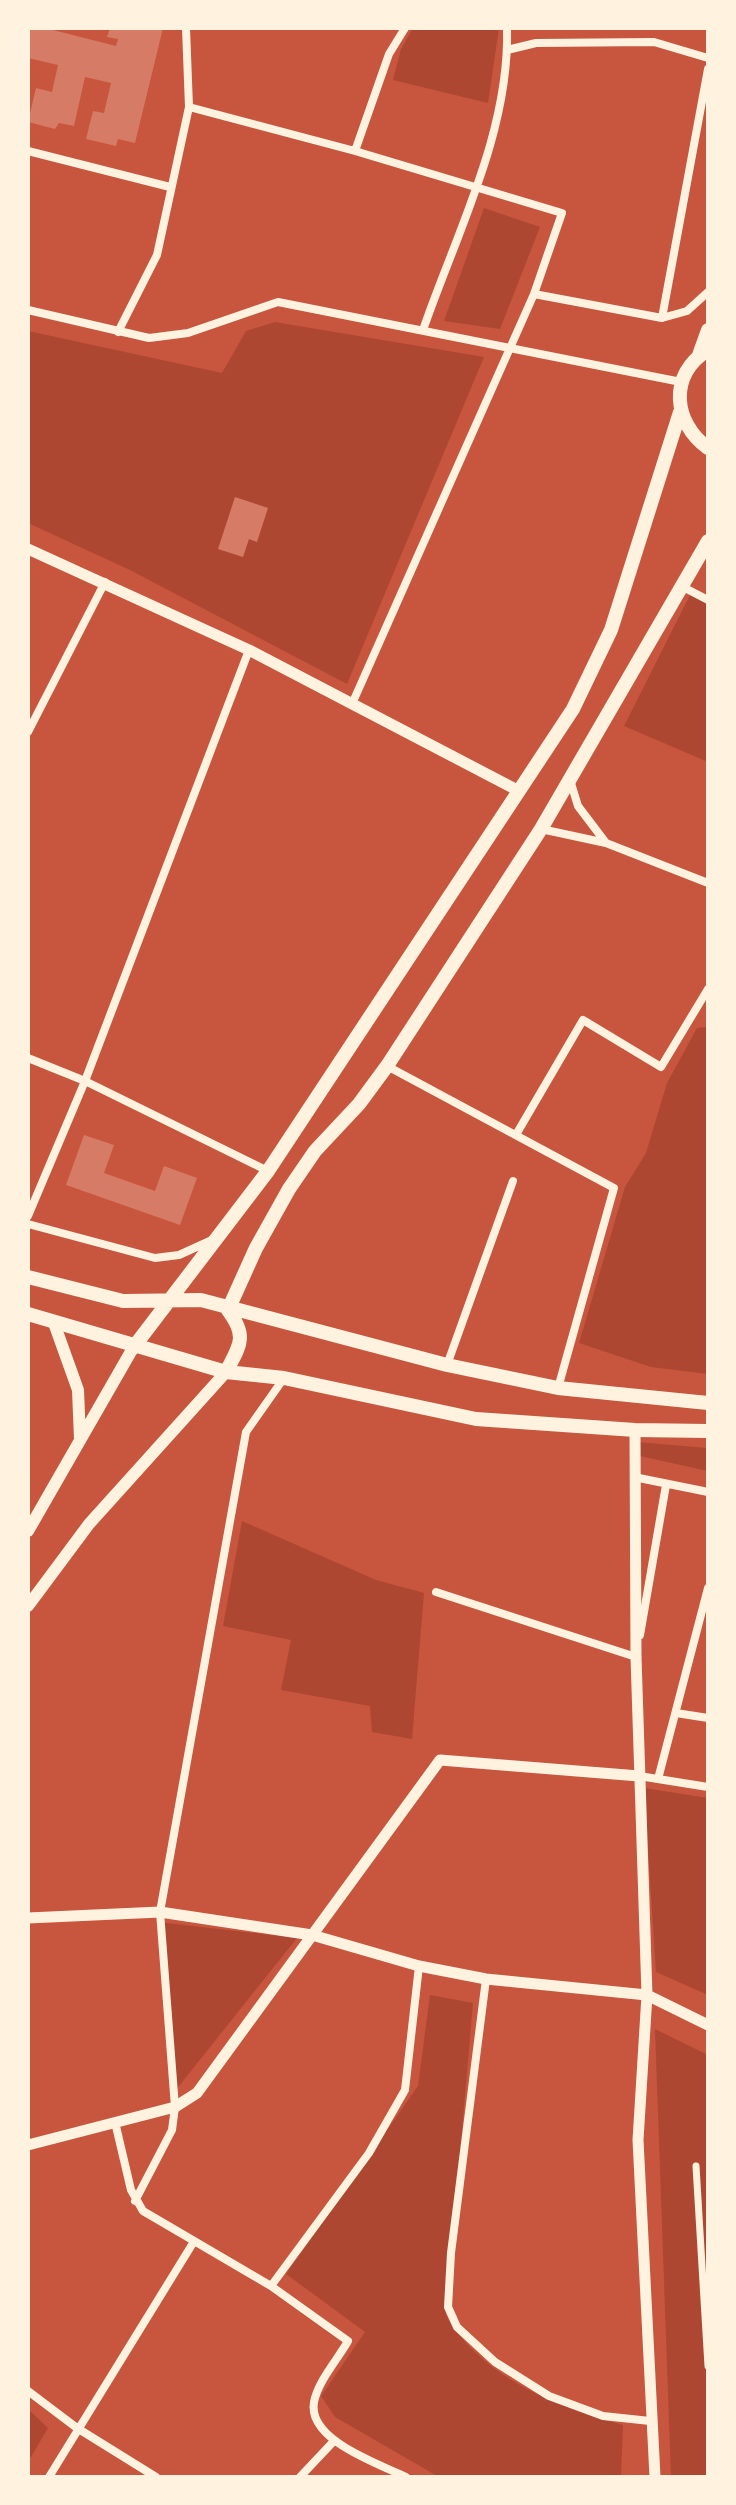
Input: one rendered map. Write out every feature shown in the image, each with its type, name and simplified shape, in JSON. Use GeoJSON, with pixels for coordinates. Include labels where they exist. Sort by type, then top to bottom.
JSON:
{"type":"FeatureCollection","features":[{"type":"Feature","properties":{"kind":"main road"},"geometry":{"type":"LineString","coordinates":[[28,1531],[133,1348],[268,1171],[573,709],[611,630],[680,412],[681,382],[704,353],[708,330]]}},
{"type":"Feature","properties":{"kind":"main road"},"geometry":{"type":"LineString","coordinates":[[680,412],[686,427],[708,448]]}},
{"type":"Feature","properties":{"kind":"main road"},"geometry":{"type":"LineString","coordinates":[[228,1310],[256,1248],[289,1189],[315,1151],[359,1104],[387,1066],[541,829],[708,541]]}},
{"type":"Feature","properties":{"kind":"main road"},"geometry":{"type":"LineString","coordinates":[[28,1277],[123,1301],[167,1303],[201,1300],[228,1310],[447,1365],[558,1388],[708,1403]]}},
{"type":"Feature","properties":{"kind":"main road"},"geometry":{"type":"LineString","coordinates":[[28,1606],[89,1524],[226,1372],[240,1345],[241,1327],[228,1310]]}},
{"type":"Feature","properties":{"kind":"main road"},"geometry":{"type":"LineString","coordinates":[[28,1314],[133,1348],[226,1372],[284,1378],[476,1419],[635,1430],[708,1431]]}},
{"type":"Feature","properties":{"kind":"main road"},"geometry":{"type":"LineString","coordinates":[[54,1323],[78,1390],[80,1441]]}},
{"type":"Feature","properties":{"kind":"street"},"geometry":{"type":"LineString","coordinates":[[118,332],[157,255],[189,107],[186,28]]}},
{"type":"Feature","properties":{"kind":"street"},"geometry":{"type":"LineString","coordinates":[[355,151],[389,54],[405,28]]}},
{"type":"Feature","properties":{"kind":"street"},"geometry":{"type":"LineString","coordinates":[[423,330],[475,190],[499,101],[507,28]]}},
{"type":"Feature","properties":{"kind":"street"},"geometry":{"type":"LineString","coordinates":[[507,50],[536,43],[654,42],[708,58]]}},
{"type":"Feature","properties":{"kind":"street"},"geometry":{"type":"LineString","coordinates":[[662,318],[708,69]]}},
{"type":"Feature","properties":{"kind":"street"},"geometry":{"type":"LineString","coordinates":[[189,107],[355,151],[475,190],[562,213],[534,294],[352,704]]}},
{"type":"Feature","properties":{"kind":"street"},"geometry":{"type":"LineString","coordinates":[[28,151],[170,187]]}},
{"type":"Feature","properties":{"kind":"street"},"geometry":{"type":"LineString","coordinates":[[534,294],[662,318],[687,311],[708,292]]}},
{"type":"Feature","properties":{"kind":"street"},"geometry":{"type":"LineString","coordinates":[[28,310],[149,338],[188,333],[278,302],[681,382]]}},
{"type":"Feature","properties":{"kind":"street"},"geometry":{"type":"LineString","coordinates":[[28,549],[249,650],[519,791]]}},
{"type":"Feature","properties":{"kind":"street"},"geometry":{"type":"LineString","coordinates":[[28,732],[105,582]]}},
{"type":"Feature","properties":{"kind":"street"},"geometry":{"type":"LineString","coordinates":[[681,586],[708,600]]}},
{"type":"Feature","properties":{"kind":"street"},"geometry":{"type":"LineString","coordinates":[[28,1216],[85,1081],[249,650]]}},
{"type":"Feature","properties":{"kind":"street"},"geometry":{"type":"LineString","coordinates":[[570,780],[578,806],[606,843]]}},
{"type":"Feature","properties":{"kind":"street"},"geometry":{"type":"LineString","coordinates":[[541,829],[606,843],[708,883]]}},
{"type":"Feature","properties":{"kind":"street"},"geometry":{"type":"LineString","coordinates":[[517,1133],[583,1020],[661,1067],[708,989]]}},
{"type":"Feature","properties":{"kind":"street"},"geometry":{"type":"LineString","coordinates":[[28,1058],[85,1081],[268,1171]]}},
{"type":"Feature","properties":{"kind":"street"},"geometry":{"type":"LineString","coordinates":[[387,1066],[517,1133],[614,1188],[558,1388]]}},
{"type":"Feature","properties":{"kind":"street"},"geometry":{"type":"LineString","coordinates":[[447,1365],[513,1181]]}},
{"type":"Feature","properties":{"kind":"street"},"geometry":{"type":"LineString","coordinates":[[28,1224],[155,1258],[179,1255],[217,1238]]}},
{"type":"Feature","properties":{"kind":"street"},"geometry":{"type":"LineString","coordinates":[[135,2201],[167,2142],[175,2107],[160,1912],[246,1432],[284,1378]]}},
{"type":"Feature","properties":{"kind":"street"},"geometry":{"type":"LineString","coordinates":[[635,1430],[636,1657],[647,1995],[638,2140],[655,2477]]}},
{"type":"Feature","properties":{"kind":"street"},"geometry":{"type":"LineString","coordinates":[[633,1477],[708,1492]]}},
{"type":"Feature","properties":{"kind":"street"},"geometry":{"type":"LineString","coordinates":[[636,1657],[666,1485]]}},
{"type":"Feature","properties":{"kind":"street"},"geometry":{"type":"LineString","coordinates":[[658,1779],[708,1588]]}},
{"type":"Feature","properties":{"kind":"street"},"geometry":{"type":"LineString","coordinates":[[436,1592],[636,1657]]}},
{"type":"Feature","properties":{"kind":"street"},"geometry":{"type":"LineString","coordinates":[[696,1639],[708,1641]]}},
{"type":"Feature","properties":{"kind":"street"},"geometry":{"type":"LineString","coordinates":[[676,1713],[708,1718]]}},
{"type":"Feature","properties":{"kind":"street"},"geometry":{"type":"LineString","coordinates":[[28,2145],[175,2107],[197,2093],[440,1760],[639,1776],[708,1787]]}},
{"type":"Feature","properties":{"kind":"street"},"geometry":{"type":"LineString","coordinates":[[28,1918],[160,1912],[312,1935],[419,1966],[486,1979],[647,1995],[708,2025]]}},
{"type":"Feature","properties":{"kind":"street"},"geometry":{"type":"LineString","coordinates":[[271,2286],[369,2153],[405,2090],[419,1966]]}},
{"type":"Feature","properties":{"kind":"street"},"geometry":{"type":"LineString","coordinates":[[486,1979],[451,2253],[448,2307],[457,2327],[495,2362],[549,2396],[603,2416],[650,2421]]}},
{"type":"Feature","properties":{"kind":"street"},"geometry":{"type":"LineString","coordinates":[[115,2122],[135,2201],[143,2211],[271,2286],[348,2341],[314,2402],[317,2418],[333,2442],[406,2477]]}},
{"type":"Feature","properties":{"kind":"street"},"geometry":{"type":"LineString","coordinates":[[696,2166],[708,2366]]}},
{"type":"Feature","properties":{"kind":"street"},"geometry":{"type":"LineString","coordinates":[[49,2477],[193,2243]]}},
{"type":"Feature","properties":{"kind":"street"},"geometry":{"type":"LineString","coordinates":[[28,2391],[77,2428],[156,2477]]}},
{"type":"Feature","properties":{"kind":"street"},"geometry":{"type":"LineString","coordinates":[[300,2477],[333,2442]]}},
{"type":"Feature","properties":{"kind":"shaded area"},"geometry":{"type":"Polygon","coordinates":[[[413,28],[499,28],[488,103],[393,80],[401,49],[413,28]]]}},
{"type":"Feature","properties":{"kind":"shaded area"},"geometry":{"type":"Polygon","coordinates":[[[484,208],[540,227],[500,329],[444,321],[484,208]]]}},
{"type":"Feature","properties":{"kind":"shaded area"},"geometry":{"type":"Polygon","coordinates":[[[275,322],[484,357],[347,684],[130,570],[28,523],[28,331],[222,373],[246,331],[275,322]]]}},
{"type":"Feature","properties":{"kind":"shaded area"},"geometry":{"type":"Polygon","coordinates":[[[692,591],[708,600],[708,762],[624,726],[692,591]]]}},
{"type":"Feature","properties":{"kind":"shaded area"},"geometry":{"type":"Polygon","coordinates":[[[708,1027],[708,1374],[651,1367],[579,1343],[625,1187],[646,1153],[667,1083],[697,1028],[708,1027]]]}},
{"type":"Feature","properties":{"kind":"shaded area"},"geometry":{"type":"Polygon","coordinates":[[[637,1442],[708,1448],[708,1471],[635,1455],[637,1442]]]}},
{"type":"Feature","properties":{"kind":"shaded area"},"geometry":{"type":"Polygon","coordinates":[[[242,1521],[376,1580],[424,1593],[412,1739],[372,1732],[370,1706],[281,1690],[291,1640],[223,1626],[242,1521]]]}},
{"type":"Feature","properties":{"kind":"shaded area"},"geometry":{"type":"Polygon","coordinates":[[[644,1788],[708,1798],[708,1995],[656,1972],[644,1788]]]}},
{"type":"Feature","properties":{"kind":"shaded area"},"geometry":{"type":"Polygon","coordinates":[[[158,1922],[297,1938],[171,2096],[158,1922]]]}},
{"type":"Feature","properties":{"kind":"shaded area"},"geometry":{"type":"Polygon","coordinates":[[[430,1995],[473,2003],[446,2315],[479,2356],[500,2372],[547,2399],[623,2425],[621,2477],[439,2477],[335,2417],[321,2396],[365,2332],[286,2274],[418,2086],[430,1995]]]}},
{"type":"Feature","properties":{"kind":"shaded area"},"geometry":{"type":"Polygon","coordinates":[[[655,2029],[708,2055],[708,2477],[671,2477],[655,2029]]]}},
{"type":"Feature","properties":{"kind":"shaded area"},"geometry":{"type":"Polygon","coordinates":[[[28,2409],[48,2428],[28,2462],[28,2409]]]}},
{"type":"Feature","properties":{"kind":"building"},"geometry":{"type":"Polygon","coordinates":[[[28,28],[45,28],[116,46],[118,39],[107,37],[110,28],[163,28],[135,143],[118,139],[116,146],[86,139],[93,111],[104,113],[111,83],[85,77],[74,126],[59,123],[55,129],[28,122],[36,88],[52,92],[58,65],[28,58],[28,28]]]}},
{"type":"Feature","properties":{"kind":"building"},"geometry":{"type":"Polygon","coordinates":[[[235,497],[268,508],[257,542],[249,539],[243,557],[218,549],[235,497]]]}},
{"type":"Feature","properties":{"kind":"building"},"geometry":{"type":"Polygon","coordinates":[[[84,1135],[114,1145],[104,1173],[155,1191],[164,1166],[197,1178],[180,1225],[66,1185],[84,1135]]]}}]}
